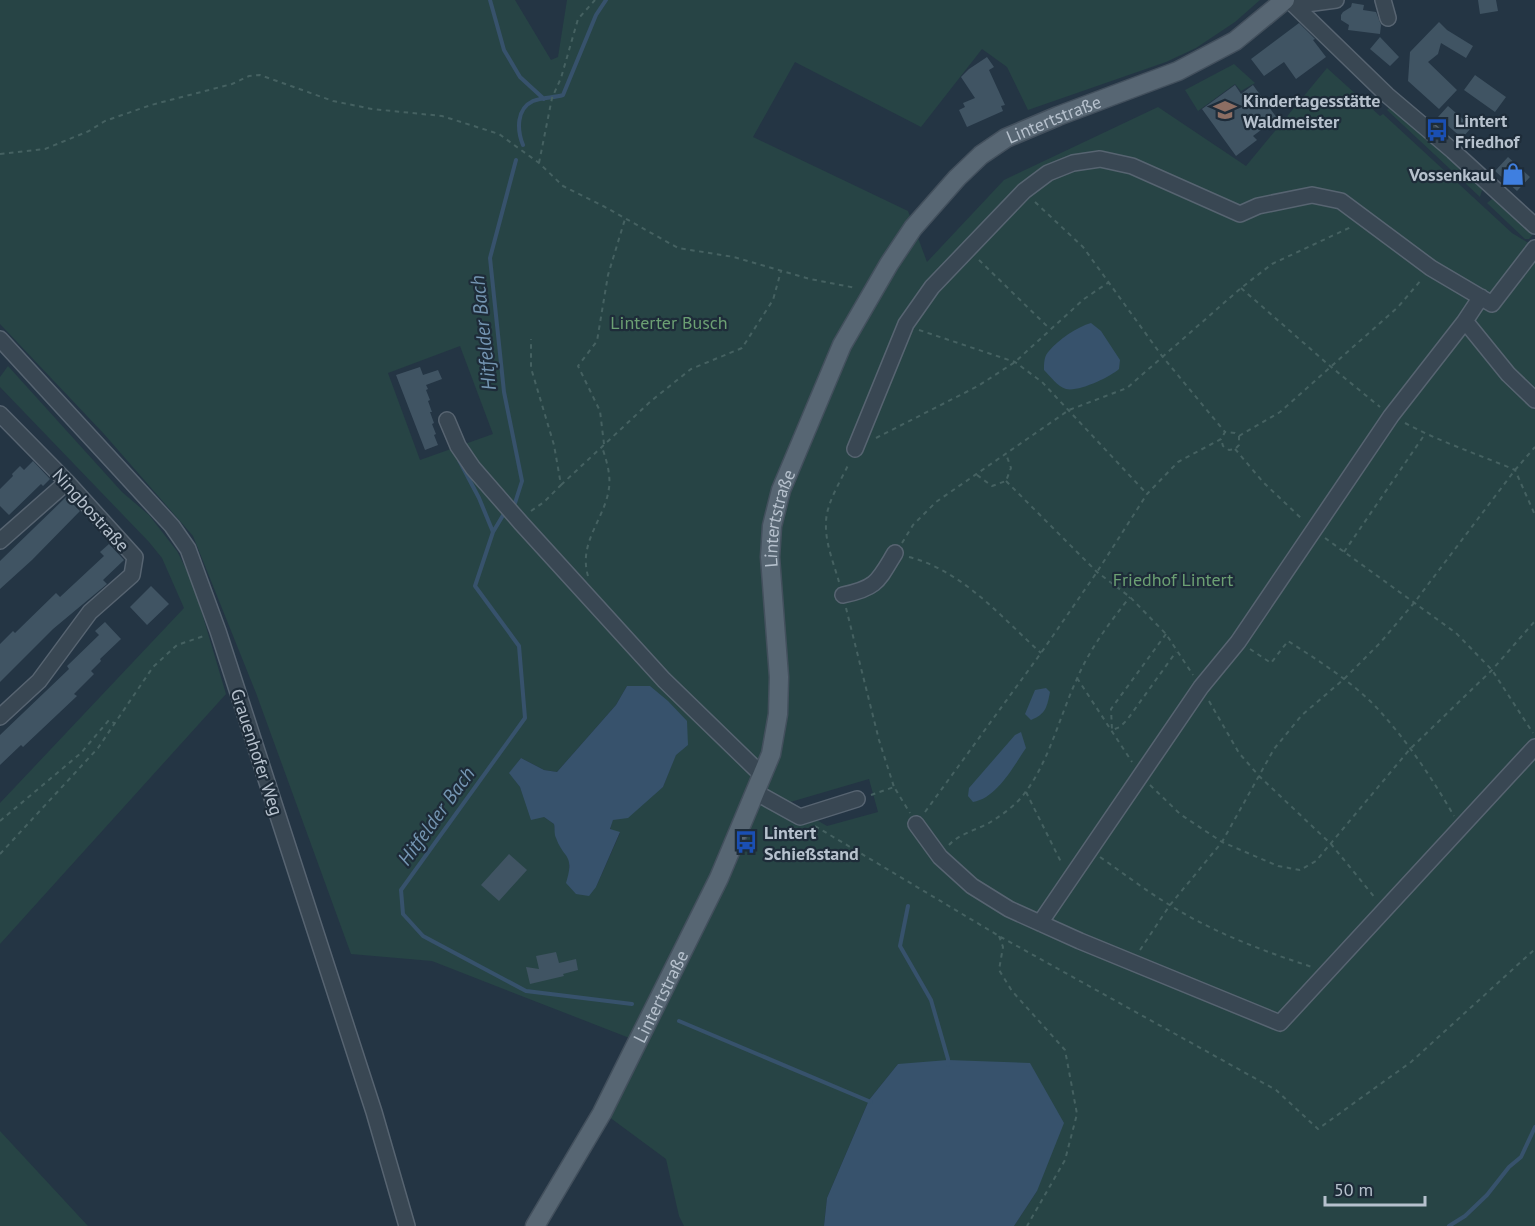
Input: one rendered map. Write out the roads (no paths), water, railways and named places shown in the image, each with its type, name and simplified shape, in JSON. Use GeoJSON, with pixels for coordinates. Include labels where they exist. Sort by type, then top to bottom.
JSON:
{"type":"FeatureCollection","features":[{"type":"Feature","properties":{"kind":"main road","name":"Lintertstraße"},"geometry":{"type":"LineString","coordinates":[[535,1226],[602,1113],[719,878],[771,754],[778,714],[778,677],[770,557],[772,526],[781,490],[798,448],[843,345],[869,296],[914,228],[957,178],[981,155],[1006,138],[1178,71],[1235,41],[1289,0]]}},
{"type":"Feature","properties":{"kind":"street"},"geometry":{"type":"LineString","coordinates":[[1289,0],[1306,4],[1336,0]]}},
{"type":"Feature","properties":{"kind":"street"},"geometry":{"type":"LineString","coordinates":[[1289,0],[1387,95],[1453,151],[1535,226]]}},
{"type":"Feature","properties":{"kind":"street"},"geometry":{"type":"LineString","coordinates":[[1383,0],[1388,18]]}},
{"type":"Feature","properties":{"kind":"street"},"geometry":{"type":"LineString","coordinates":[[855,448],[906,324],[932,287],[1024,191],[1048,173],[1073,163],[1100,159],[1132,166],[1236,215],[1258,206],[1312,195],[1341,201],[1431,268],[1492,304],[1534,251]]}},
{"type":"Feature","properties":{"kind":"street"},"geometry":{"type":"LineString","coordinates":[[1040,923],[1201,687],[1238,642],[1391,416],[1481,297]]}},
{"type":"Feature","properties":{"kind":"street"},"geometry":{"type":"LineString","coordinates":[[1465,321],[1508,374],[1535,400]]}},
{"type":"Feature","properties":{"kind":"street","name":"Grauenhofer Weg"},"geometry":{"type":"LineString","coordinates":[[2,345],[172,526],[188,549],[218,631],[374,1112],[407,1226]]}},
{"type":"Feature","properties":{"kind":"street","name":"Ningbostraße"},"geometry":{"type":"LineString","coordinates":[[0,414],[67,482],[135,557],[132,575],[90,612],[39,681],[0,717]]}},
{"type":"Feature","properties":{"kind":"street"},"geometry":{"type":"LineString","coordinates":[[447,420],[458,446],[468,461],[521,523],[759,784],[800,817],[857,799]]}},
{"type":"Feature","properties":{"kind":"street"},"geometry":{"type":"LineString","coordinates":[[0,541],[67,482]]}},
{"type":"Feature","properties":{"kind":"street"},"geometry":{"type":"LineString","coordinates":[[843,595],[864,591],[878,581],[895,553]]}},
{"type":"Feature","properties":{"kind":"street"},"geometry":{"type":"LineString","coordinates":[[916,824],[940,857],[972,886],[1009,909],[1280,1023],[1535,747]]}},
{"type":"Feature","properties":{"kind":"water"},"geometry":{"type":"Polygon","coordinates":[[[1091,323],[1101,331],[1120,360],[1119,369],[1102,380],[1086,386],[1063,388],[1044,370],[1046,355],[1063,338],[1091,323]]]}},
{"type":"Feature","properties":{"kind":"water"},"geometry":{"type":"Polygon","coordinates":[[[627,686],[650,686],[668,701],[687,721],[688,745],[676,755],[663,787],[628,818],[613,820],[610,829],[620,832],[596,887],[589,896],[576,894],[566,883],[569,861],[556,838],[554,824],[544,817],[531,820],[520,787],[509,773],[521,758],[544,770],[557,772],[616,705],[627,686]]]}},
{"type":"Feature","properties":{"kind":"water"},"geometry":{"type":"Polygon","coordinates":[[[1046,688],[1050,692],[1045,709],[1031,720],[1025,714],[1035,690],[1046,688]]]}},
{"type":"Feature","properties":{"kind":"water"},"geometry":{"type":"Polygon","coordinates":[[[1021,732],[1026,748],[1010,772],[990,795],[973,802],[968,796],[969,788],[1015,735],[1021,732]]]}},
{"type":"Feature","properties":{"kind":"water"},"geometry":{"type":"Polygon","coordinates":[[[948,1060],[1030,1063],[1064,1123],[1037,1191],[1014,1226],[824,1226],[827,1198],[869,1100],[898,1064],[948,1060]]]}},
{"type":"Feature","properties":{"kind":"waterway"},"geometry":{"type":"LineString","coordinates":[[490,0],[504,50],[520,77],[544,99]]}},
{"type":"Feature","properties":{"kind":"waterway","name":"Hitfelder Bach"},"geometry":{"type":"LineString","coordinates":[[523,145],[519,127],[523,109],[533,101],[563,95],[596,15],[606,0]]}},
{"type":"Feature","properties":{"kind":"waterway","name":"Hitfelder Bach"},"geometry":{"type":"LineString","coordinates":[[515,503],[522,481],[504,392],[490,258],[516,160]]}},
{"type":"Feature","properties":{"kind":"waterway"},"geometry":{"type":"LineString","coordinates":[[459,460],[479,498],[493,532]]}},
{"type":"Feature","properties":{"kind":"waterway","name":"Hitfelder Bach"},"geometry":{"type":"LineString","coordinates":[[505,512],[493,532],[475,586],[519,646],[525,718],[401,890],[403,914],[423,936],[526,991],[632,1004]]}},
{"type":"Feature","properties":{"kind":"waterway"},"geometry":{"type":"LineString","coordinates":[[908,906],[900,946],[931,1000],[948,1065]]}},
{"type":"Feature","properties":{"kind":"waterway","name":"Hitfelder Bach"},"geometry":{"type":"LineString","coordinates":[[679,1021],[871,1102]]}},
{"type":"Feature","properties":{"kind":"waterway"},"geometry":{"type":"LineString","coordinates":[[1449,1226],[1465,1216],[1487,1195],[1509,1167],[1521,1157],[1535,1127]]}},
{"type":"Feature","properties":{"kind":"place","name":"Kindertagesstätte Waldmeister"},"geometry":{"type":"Point","coordinates":[1225,110]}},
{"type":"Feature","properties":{"kind":"place","name":"Lintert Friedhof"},"geometry":{"type":"Point","coordinates":[1437,130]}},
{"type":"Feature","properties":{"kind":"place","name":"Vossenkaul"},"geometry":{"type":"Point","coordinates":[1513,174]}},
{"type":"Feature","properties":{"kind":"place","name":"Lintert Schießstand"},"geometry":{"type":"Point","coordinates":[746,842]}},
{"type":"Feature","properties":{"kind":"park label","name":"Linterter Busch"},"geometry":{"type":"Point","coordinates":[669,322]}},
{"type":"Feature","properties":{"kind":"park label","name":"Friedhof Lintert"},"geometry":{"type":"Point","coordinates":[1173,579]}}]}
